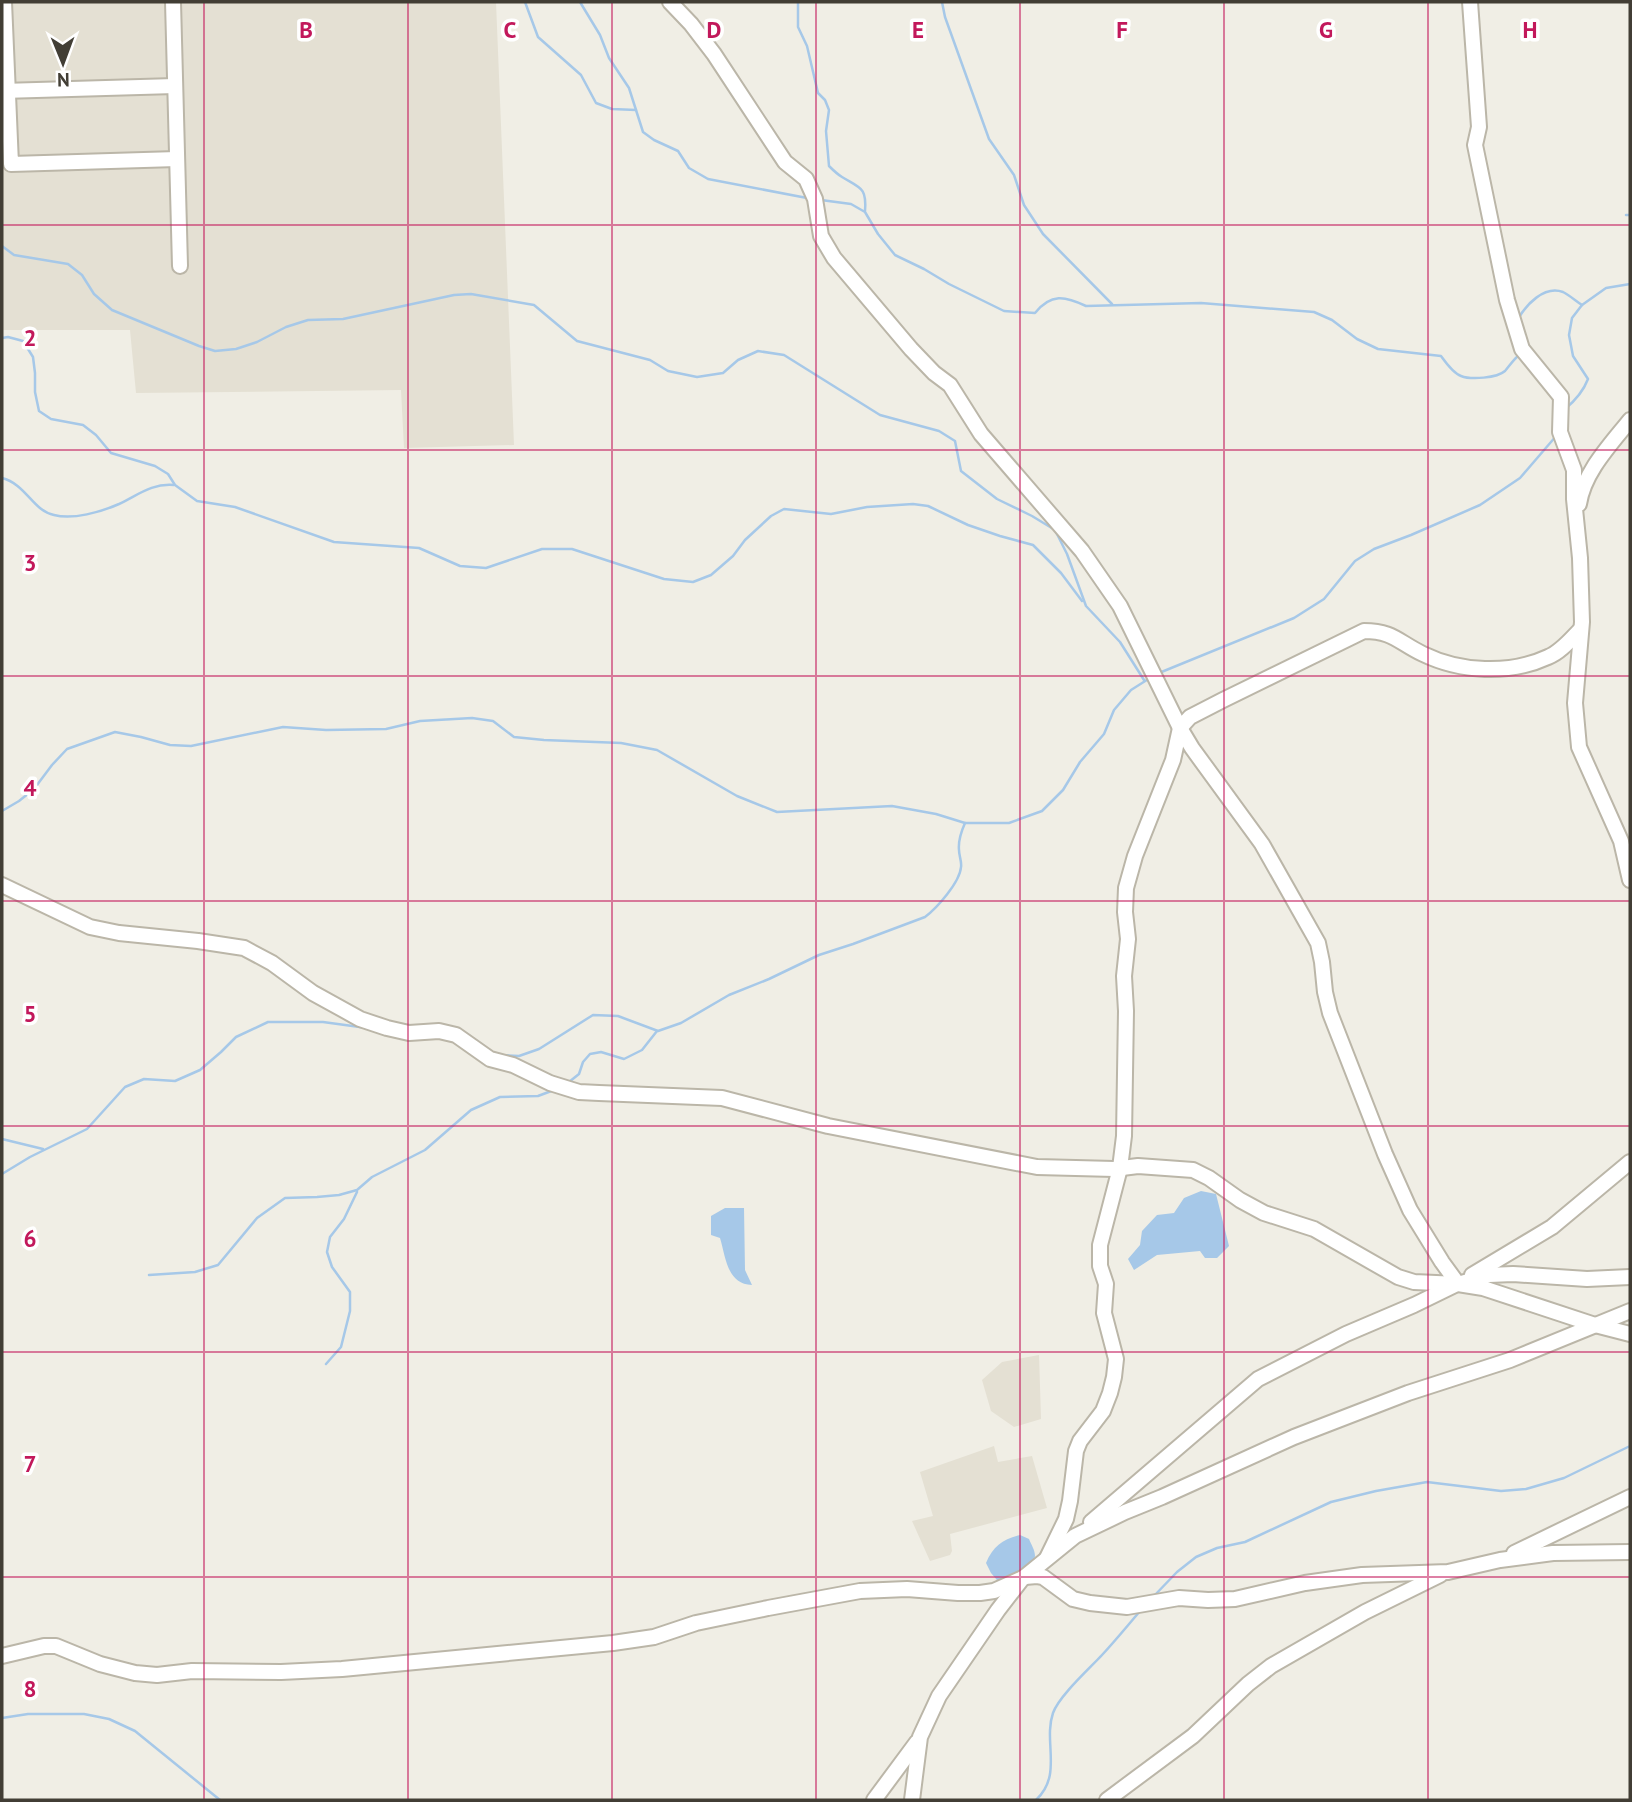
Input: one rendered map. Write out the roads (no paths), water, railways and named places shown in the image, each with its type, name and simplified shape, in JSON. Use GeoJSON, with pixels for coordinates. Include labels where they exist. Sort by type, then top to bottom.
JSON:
{"type":"FeatureCollection","features":[{"type":"Feature","properties":{"kind":"street"},"geometry":{"type":"LineString","coordinates":[[4,2],[5,91],[11,164],[177,159]]}},
{"type":"Feature","properties":{"kind":"street"},"geometry":{"type":"LineString","coordinates":[[173,2],[180,266]]}},
{"type":"Feature","properties":{"kind":"street"},"geometry":{"type":"LineString","coordinates":[[670,2],[691,24],[713,54],[785,162],[806,179],[815,199],[821,236],[834,258],[911,349],[950,385],[981,434],[1082,551],[1120,606],[1180,728],[1262,844],[1318,943],[1330,1013],[1385,1154],[1410,1210],[1458,1284]]}},
{"type":"Feature","properties":{"kind":"street"},"geometry":{"type":"LineString","coordinates":[[1470,2],[1479,127],[1475,145],[1507,300],[1522,349],[1561,397],[1560,432],[1574,470],[1580,558],[1581,629],[1575,703],[1579,747],[1621,841],[1630,880]]}},
{"type":"Feature","properties":{"kind":"street"},"geometry":{"type":"LineString","coordinates":[[5,91],[175,86]]}},
{"type":"Feature","properties":{"kind":"street"},"geometry":{"type":"LineString","coordinates":[[1577,520],[1584,486],[1601,456],[1630,420]]}},
{"type":"Feature","properties":{"kind":"street"},"geometry":{"type":"LineString","coordinates":[[1047,1558],[1066,1519],[1076,1451],[1080,1441],[1103,1411],[1114,1377],[1116,1359],[1104,1313],[1106,1284],[1100,1265],[1100,1245],[1120,1168],[1124,1136],[1124,976],[1128,939],[1126,888],[1135,856],[1173,760],[1180,728],[1190,718],[1223,700],[1364,631],[1390,634],[1421,653],[1443,662],[1485,669],[1522,665],[1550,657],[1581,629]]}},
{"type":"Feature","properties":{"kind":"street"},"geometry":{"type":"LineString","coordinates":[[2,885],[90,927],[244,948],[272,963],[313,993],[360,1019],[409,1033],[439,1031],[456,1035],[490,1059],[513,1065],[550,1083],[579,1092],[722,1098],[828,1126],[1037,1167],[1138,1166],[1193,1170],[1264,1213],[1314,1229],[1398,1277],[1414,1282],[1458,1284],[1483,1289],[1630,1334]]}},
{"type":"Feature","properties":{"kind":"street"},"geometry":{"type":"LineString","coordinates":[[874,1800],[920,1737],[939,1696],[998,1610],[1025,1577],[1047,1558],[1258,1380],[1346,1334],[1458,1284],[1552,1227],[1630,1162]]}},
{"type":"Feature","properties":{"kind":"street"},"geometry":{"type":"LineString","coordinates":[[1458,1284],[1489,1275],[1513,1274],[1587,1279],[1630,1277]]}},
{"type":"Feature","properties":{"kind":"street"},"geometry":{"type":"LineString","coordinates":[[1075,1536],[1125,1511],[1294,1437],[1408,1393],[1510,1360],[1630,1311]]}},
{"type":"Feature","properties":{"kind":"street"},"geometry":{"type":"LineString","coordinates":[[1500,1560],[1630,1497]]}},
{"type":"Feature","properties":{"kind":"street"},"geometry":{"type":"LineString","coordinates":[[1107,1800],[1193,1736],[1271,1666],[1407,1590],[1448,1572],[1500,1560],[1553,1553],[1630,1552]]}},
{"type":"Feature","properties":{"kind":"street"},"geometry":{"type":"LineString","coordinates":[[2,1656],[44,1646],[56,1646],[100,1664],[135,1673],[157,1675],[192,1671],[281,1672],[342,1669],[654,1637],[696,1623],[860,1591],[907,1589],[980,1593],[994,1591],[1025,1577],[1043,1577],[1073,1599],[1127,1607],[1179,1598],[1235,1599],[1305,1583],[1363,1575],[1448,1572]]}},
{"type":"Feature","properties":{"kind":"street"},"geometry":{"type":"LineString","coordinates":[[912,1800],[920,1737]]}},
{"type":"Feature","properties":{"kind":"water"},"geometry":{"type":"Polygon","coordinates":[[[1201,1191],[1216,1194],[1229,1246],[1217,1258],[1205,1258],[1200,1251],[1157,1255],[1134,1270],[1128,1259],[1140,1245],[1142,1231],[1157,1215],[1174,1213],[1184,1198],[1201,1191]]]}},
{"type":"Feature","properties":{"kind":"water"},"geometry":{"type":"Polygon","coordinates":[[[725,1208],[744,1208],[745,1270],[752,1285],[744,1284],[732,1275],[720,1238],[711,1235],[711,1216],[725,1208]]]}},
{"type":"Feature","properties":{"kind":"water"},"geometry":{"type":"Polygon","coordinates":[[[1020,1535],[1029,1539],[1035,1554],[1033,1562],[1020,1574],[997,1580],[986,1563],[989,1557],[999,1544],[1020,1535]]]}},
{"type":"Feature","properties":{"kind":"waterway"},"geometry":{"type":"LineString","coordinates":[[525,2],[538,37],[581,75],[596,103],[612,109],[636,110]]}},
{"type":"Feature","properties":{"kind":"waterway"},"geometry":{"type":"LineString","coordinates":[[580,2],[600,35],[609,58],[629,88],[643,132],[678,151],[689,168],[708,179],[807,198]]}},
{"type":"Feature","properties":{"kind":"waterway"},"geometry":{"type":"LineString","coordinates":[[798,2],[798,27],[807,46],[818,93],[829,110],[826,131],[829,166],[861,189],[865,197],[865,211]]}},
{"type":"Feature","properties":{"kind":"waterway"},"geometry":{"type":"LineString","coordinates":[[942,2],[989,139],[1014,175],[1024,205],[1043,234],[1112,304]]}},
{"type":"Feature","properties":{"kind":"waterway"},"geometry":{"type":"LineString","coordinates":[[821,200],[851,204],[865,212],[895,255],[1004,311],[1035,313],[1047,302],[1059,298],[1086,306],[1201,303],[1314,312],[1378,349],[1441,356],[1455,373],[1471,378],[1490,377],[1501,373],[1520,354]]}},
{"type":"Feature","properties":{"kind":"waterway"},"geometry":{"type":"LineString","coordinates":[[2,246],[14,255],[68,264],[82,275],[94,294],[112,310],[215,351],[236,349],[308,320],[343,319],[454,295],[471,294],[534,305],[577,341],[650,360],[668,371],[697,377],[723,373],[738,360],[758,351],[784,355],[880,415],[939,431],[955,441],[961,471],[997,499],[1055,530],[1086,606],[1120,642],[1144,680]]}},
{"type":"Feature","properties":{"kind":"waterway"},"geometry":{"type":"LineString","coordinates":[[1565,409],[1579,396],[1588,379],[1573,356],[1569,335],[1572,318],[1582,305],[1606,288],[1630,284]]}},
{"type":"Feature","properties":{"kind":"waterway"},"geometry":{"type":"LineString","coordinates":[[1518,319],[1531,302],[1549,291],[1563,292],[1582,305]]}},
{"type":"Feature","properties":{"kind":"waterway"},"geometry":{"type":"LineString","coordinates":[[2,338],[23,341],[33,357],[39,411],[51,419],[83,425],[96,435],[111,453],[155,466],[168,474],[175,485],[197,501],[235,507],[334,542],[419,548],[460,566],[486,568],[542,549],[572,549],[664,579],[693,582],[711,575],[771,516],[784,509],[831,514],[867,507],[913,504],[928,506],[968,525],[1033,545],[1061,573],[1082,601]]}},
{"type":"Feature","properties":{"kind":"waterway"},"geometry":{"type":"LineString","coordinates":[[1159,673],[1294,618],[1324,599],[1355,561],[1374,549],[1480,505],[1520,478],[1557,435]]}},
{"type":"Feature","properties":{"kind":"waterway"},"geometry":{"type":"LineString","coordinates":[[2,478],[17,486],[47,513],[62,516],[96,512],[152,488],[174,485]]}},
{"type":"Feature","properties":{"kind":"waterway"},"geometry":{"type":"LineString","coordinates":[[2,811],[34,789],[67,749],[115,732],[170,745],[191,746],[283,727],[326,730],[386,729],[420,721],[472,718],[493,721],[514,737],[621,743],[657,750],[737,796],[777,812],[892,806],[936,814],[965,823],[1009,823],[1042,811],[1063,790],[1080,762],[1104,734],[1114,710],[1131,690],[1150,678]]}},
{"type":"Feature","properties":{"kind":"waterway"},"geometry":{"type":"LineString","coordinates":[[498,1055],[519,1056],[539,1049],[593,1015],[618,1016],[658,1031],[681,1023],[729,995],[819,955],[925,917],[936,908],[960,873],[959,843],[965,823]]}},
{"type":"Feature","properties":{"kind":"waterway"},"geometry":{"type":"LineString","coordinates":[[2,1174],[87,1129],[125,1087],[144,1079],[175,1081],[200,1070],[236,1037],[268,1022],[323,1022],[367,1028]]}},
{"type":"Feature","properties":{"kind":"waterway"},"geometry":{"type":"LineString","coordinates":[[569,1082],[579,1074],[583,1062],[590,1054],[601,1052],[624,1059],[642,1050],[657,1031]]}},
{"type":"Feature","properties":{"kind":"waterway"},"geometry":{"type":"LineString","coordinates":[[464,1032],[484,1046]]}},
{"type":"Feature","properties":{"kind":"waterway"},"geometry":{"type":"LineString","coordinates":[[149,1275],[195,1272],[218,1265],[257,1218],[285,1198],[339,1195],[357,1190],[372,1177],[425,1150],[471,1110],[500,1097],[538,1096],[554,1090]]}},
{"type":"Feature","properties":{"kind":"waterway"},"geometry":{"type":"LineString","coordinates":[[2,1139],[43,1149]]}},
{"type":"Feature","properties":{"kind":"waterway"},"geometry":{"type":"LineString","coordinates":[[326,1364],[341,1347],[350,1311],[350,1292],[332,1267],[327,1252],[330,1237],[344,1219],[357,1192]]}},
{"type":"Feature","properties":{"kind":"waterway"},"geometry":{"type":"LineString","coordinates":[[1153,1597],[1196,1557],[1217,1548],[1245,1542],[1331,1502],[1427,1482],[1501,1491],[1526,1489],[1564,1478],[1630,1446]]}},
{"type":"Feature","properties":{"kind":"waterway"},"geometry":{"type":"LineString","coordinates":[[1036,1800],[1049,1780],[1051,1724],[1056,1706],[1141,1610]]}},
{"type":"Feature","properties":{"kind":"waterway"},"geometry":{"type":"LineString","coordinates":[[2,1718],[28,1714],[84,1714],[109,1719],[135,1731],[220,1800]]}}]}
